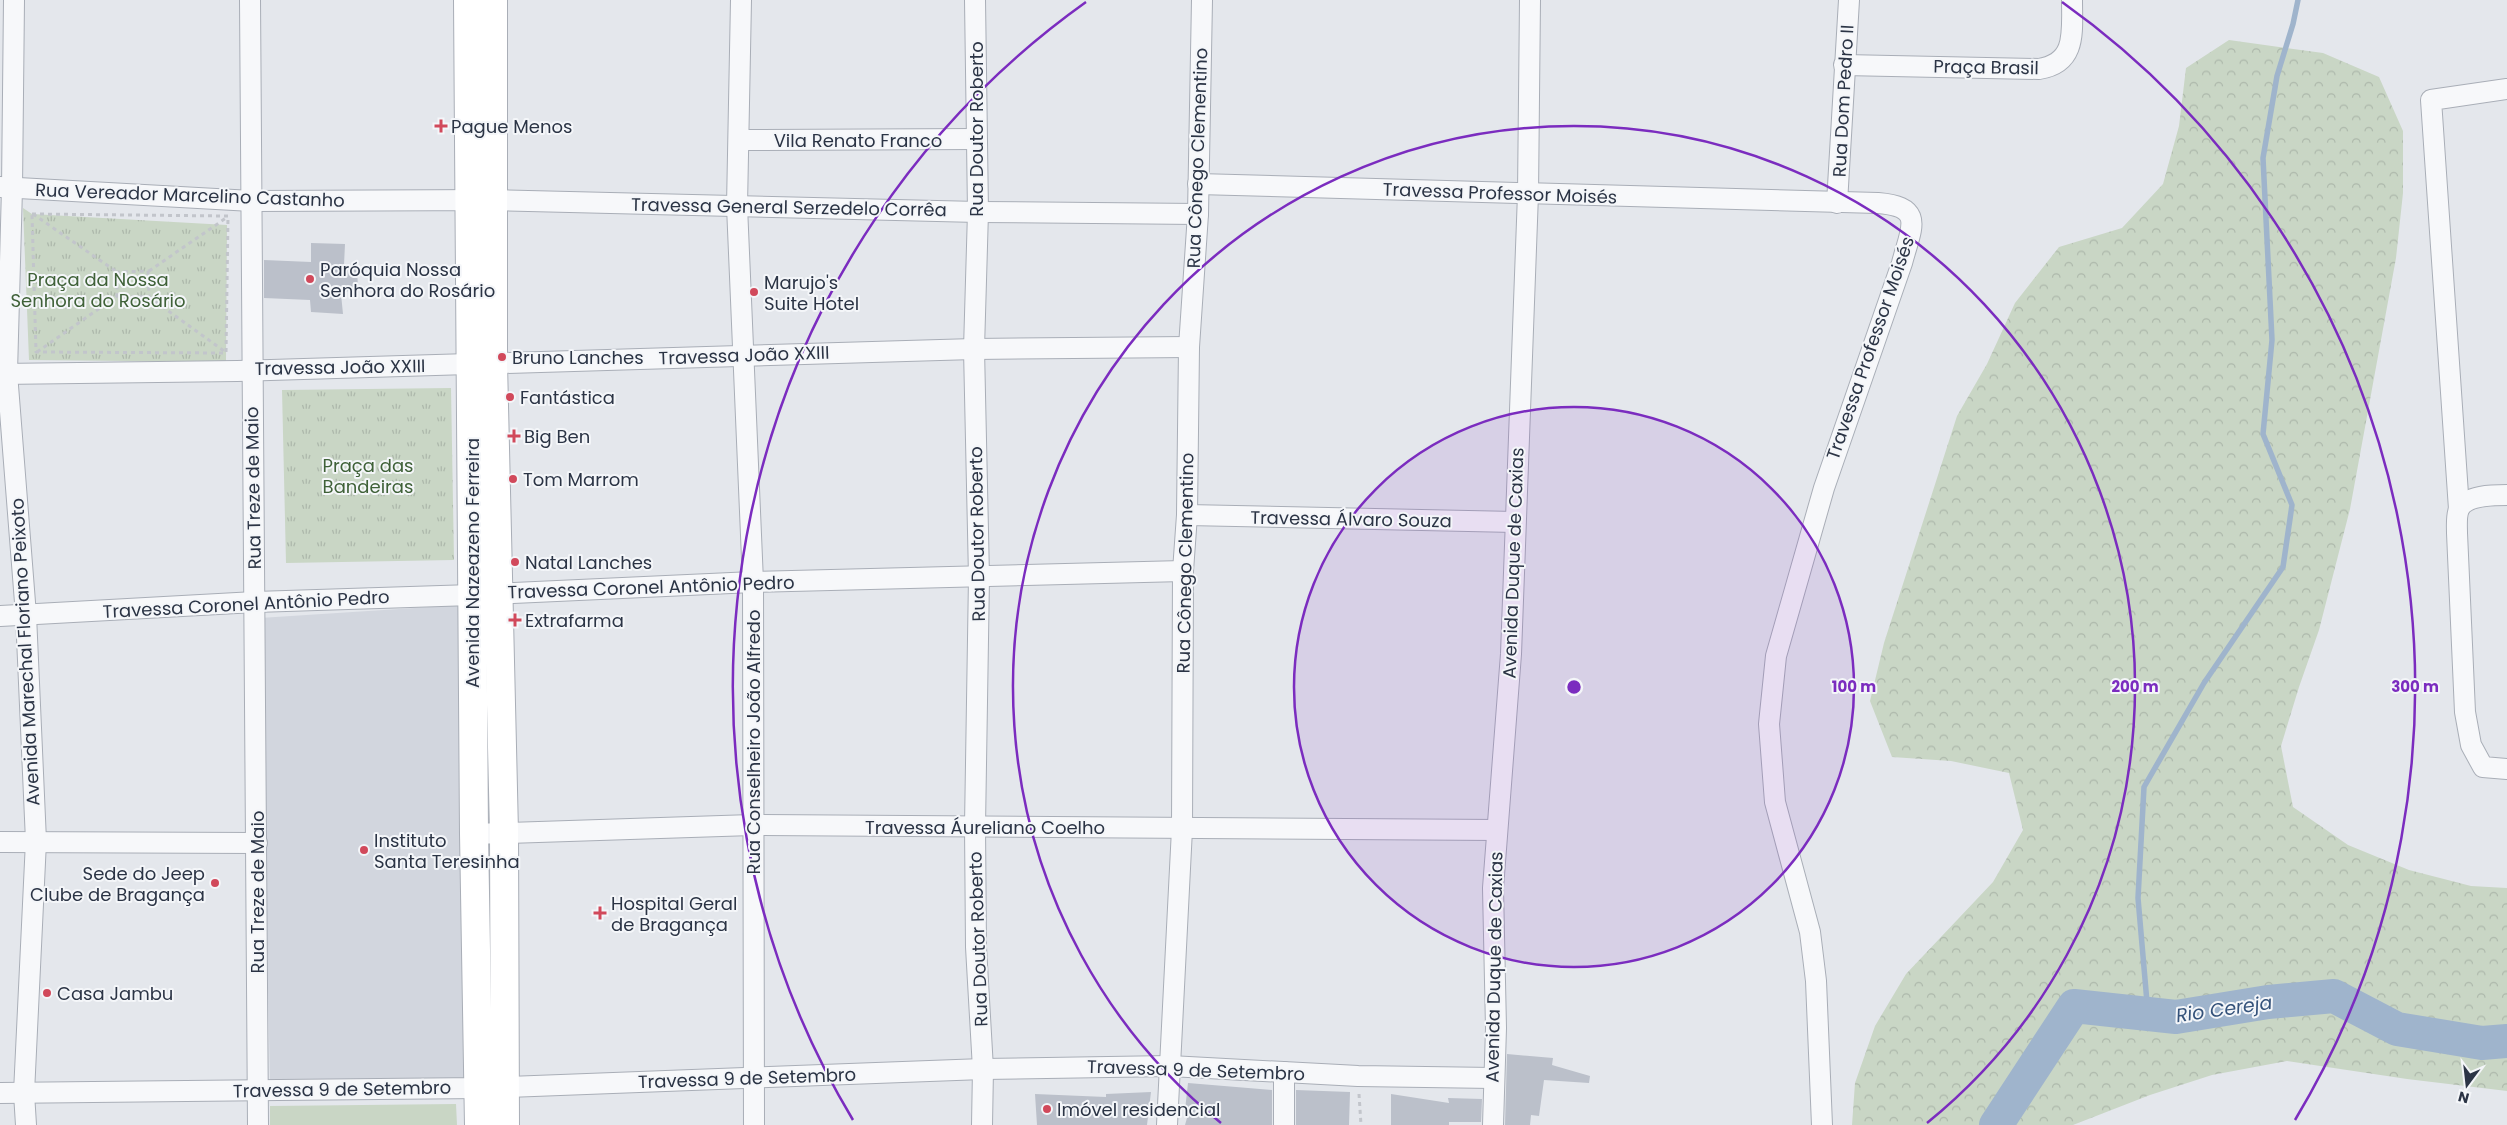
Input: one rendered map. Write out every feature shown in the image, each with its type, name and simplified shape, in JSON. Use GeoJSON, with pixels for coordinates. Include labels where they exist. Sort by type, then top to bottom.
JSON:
{"type":"FeatureCollection","features":[{"type":"Feature","properties":{"kind":"main road","name":"Avenida Nazeazeno Ferreira"},"geometry":{"type":"LineString","coordinates":[[468,0],[481,201],[485,594],[474,834],[491,1087],[505,1125]]}},
{"type":"Feature","properties":{"kind":"main road","name":"Avenida Nazeazeno Ferreira"},"geometry":{"type":"LineString","coordinates":[[481,201],[493,0]]}},
{"type":"Feature","properties":{"kind":"main road","name":"Avenida Nazeazeno Ferreira"},"geometry":{"type":"LineString","coordinates":[[479,1125],[491,1087],[504,832],[485,594]]}},
{"type":"Feature","properties":{"kind":"street","name":"Avenida Marechal Floriano Peixoto"},"geometry":{"type":"LineString","coordinates":[[14,0],[6,188],[4,374],[26,615],[36,841],[24,1093],[26,1125]]}},
{"type":"Feature","properties":{"kind":"street","name":"Rua Treze de Maio"},"geometry":{"type":"LineString","coordinates":[[250,0],[251,360],[255,602],[258,1125]]}},
{"type":"Feature","properties":{"kind":"street","name":"Rua Conselheiro João Alfredo"},"geometry":{"type":"LineString","coordinates":[[741,0],[737,206],[753,582],[754,1125]]}},
{"type":"Feature","properties":{"kind":"street","name":"Rua Doutor Roberto"},"geometry":{"type":"LineString","coordinates":[[975,0],[978,212],[974,349],[979,577],[975,826],[976,946],[983,1069],[982,1125]]}},
{"type":"Feature","properties":{"kind":"street","name":"Rua Cônego Clementino"},"geometry":{"type":"LineString","coordinates":[[1167,1125],[1182,829],[1182,571],[1187,515],[1189,347],[1198,214],[1202,0]]}},
{"type":"Feature","properties":{"kind":"street","name":"Avenida Duque de Caxias"},"geometry":{"type":"LineString","coordinates":[[1493,1125],[1496,1028],[1493,888],[1511,654],[1528,194],[1530,0]]}},
{"type":"Feature","properties":{"kind":"street","name":"Rua Dom Pedro II"},"geometry":{"type":"LineString","coordinates":[[1837,202],[1849,0]]}},
{"type":"Feature","properties":{"kind":"street","name":"Praça Brasil"},"geometry":{"type":"LineString","coordinates":[[1844,65],[2039,69],[2052,67],[2061,61],[2068,51],[2072,29],[2072,0]]}},
{"type":"Feature","properties":{"kind":"street"},"geometry":{"type":"LineString","coordinates":[[2507,89],[2431,100],[2459,509],[2457,533],[2465,712],[2471,745],[2483,767],[2507,769]]}},
{"type":"Feature","properties":{"kind":"street","name":"Vila Renato Franco"},"geometry":{"type":"LineString","coordinates":[[739,140],[976,139]]}},
{"type":"Feature","properties":{"kind":"street","name":"Travessa Professor Moisés"},"geometry":{"type":"LineString","coordinates":[[1198,184],[1893,204],[1908,212],[1912,218],[1898,272],[1824,488],[1776,656],[1769,724],[1775,802],[1810,932],[1816,980],[1822,1125]]}},
{"type":"Feature","properties":{"kind":"street","name":"Rua Vereador Marcelino Castanho"},"geometry":{"type":"LineString","coordinates":[[6,188],[252,201],[481,201]]}},
{"type":"Feature","properties":{"kind":"street","name":"Travessa General Serzedelo Corrêa"},"geometry":{"type":"LineString","coordinates":[[481,201],[978,212],[1198,214]]}},
{"type":"Feature","properties":{"kind":"street","name":"Travessa João XXIII"},"geometry":{"type":"LineString","coordinates":[[4,374],[251,360],[482,364],[743,354],[1189,347]]}},
{"type":"Feature","properties":{"kind":"street"},"geometry":{"type":"LineString","coordinates":[[2459,509],[2464,503],[2476,498],[2507,495]]}},
{"type":"Feature","properties":{"kind":"street","name":"Travessa Álvaro Souza"},"geometry":{"type":"LineString","coordinates":[[1187,515],[1515,522]]}},
{"type":"Feature","properties":{"kind":"street","name":"Travessa Coronel Antônio Pedro"},"geometry":{"type":"LineString","coordinates":[[0,616],[255,602],[753,582],[1182,571]]}},
{"type":"Feature","properties":{"kind":"street","name":"Travessa Áureliano Coelho"},"geometry":{"type":"LineString","coordinates":[[474,834],[752,826],[1497,830]]}},
{"type":"Feature","properties":{"kind":"street"},"geometry":{"type":"LineString","coordinates":[[0,842],[257,843]]}},
{"type":"Feature","properties":{"kind":"street","name":"Travessa 9 de Setembro"},"geometry":{"type":"LineString","coordinates":[[0,1093],[491,1087],[983,1069],[1170,1066],[1358,1076],[1493,1078]]}},
{"type":"Feature","properties":{"kind":"street"},"geometry":{"type":"LineString","coordinates":[[1284,1072],[1284,1125]]}},
{"type":"Feature","properties":{"kind":"path"},"geometry":{"type":"LineString","coordinates":[[6,188],[32,214],[117,272],[148,271],[228,216]]}},
{"type":"Feature","properties":{"kind":"path"},"geometry":{"type":"LineString","coordinates":[[32,214],[228,216]]}},
{"type":"Feature","properties":{"kind":"path"},"geometry":{"type":"LineString","coordinates":[[32,214],[36,352]]}},
{"type":"Feature","properties":{"kind":"path"},"geometry":{"type":"LineString","coordinates":[[226,353],[228,216]]}},
{"type":"Feature","properties":{"kind":"path"},"geometry":{"type":"LineString","coordinates":[[148,271],[149,297]]}},
{"type":"Feature","properties":{"kind":"path"},"geometry":{"type":"LineString","coordinates":[[117,272],[117,296]]}},
{"type":"Feature","properties":{"kind":"path"},"geometry":{"type":"LineString","coordinates":[[36,352],[117,296],[149,297],[226,353]]}},
{"type":"Feature","properties":{"kind":"path"},"geometry":{"type":"LineString","coordinates":[[36,352],[226,353],[251,360]]}},
{"type":"Feature","properties":{"kind":"path"},"geometry":{"type":"LineString","coordinates":[[1358,1076],[1361,1125]]}},
{"type":"Feature","properties":{"kind":"shaded area","name":"Instituto Santa Teresinha"},"geometry":{"type":"Polygon","coordinates":[[[461,605],[467,1081],[270,1081],[260,618],[461,605]]]}},
{"type":"Feature","properties":{"kind":"green space"},"geometry":{"type":"Polygon","coordinates":[[[2229,40],[2323,53],[2379,77],[2403,131],[2403,193],[2396,258],[2350,509],[2319,630],[2281,746],[2293,807],[2348,845],[2409,870],[2471,886],[2507,888],[2507,1091],[2407,1079],[2287,1061],[2212,1075],[2150,1095],[2073,1125],[1852,1125],[1855,1083],[1875,1026],[1906,974],[1993,882],[2023,830],[2009,773],[1951,761],[1892,757],[1870,701],[1884,643],[1957,416],[1987,364],[2015,303],[2059,247],[2122,228],[2163,184],[2179,126],[2186,68],[2229,40]]]}},
{"type":"Feature","properties":{"kind":"green space","name":"Praça da Nossa Senhora do Rosário"},"geometry":{"type":"Polygon","coordinates":[[[23,208],[32,214],[227,225],[226,362],[29,360],[23,208]]]}},
{"type":"Feature","properties":{"kind":"green space","name":"Praça das Bandeiras"},"geometry":{"type":"Polygon","coordinates":[[[451,388],[454,560],[286,563],[282,390],[451,388]]]}},
{"type":"Feature","properties":{"kind":"green space"},"geometry":{"type":"Polygon","coordinates":[[[456,1104],[457,1125],[270,1125],[270,1106],[456,1104]]]}},
{"type":"Feature","properties":{"kind":"building","name":"Paróquia Nossa Senhora do Rosário"},"geometry":{"type":"Polygon","coordinates":[[[311,243],[345,244],[344,265],[357,270],[358,287],[341,294],[343,314],[311,312],[310,300],[264,298],[264,260],[311,262],[311,243]]]}},
{"type":"Feature","properties":{"kind":"building"},"geometry":{"type":"Polygon","coordinates":[[[1507,1054],[1553,1058],[1552,1065],[1590,1076],[1589,1083],[1544,1080],[1539,1116],[1531,1115],[1530,1125],[1505,1125],[1507,1054]]]}},
{"type":"Feature","properties":{"kind":"building"},"geometry":{"type":"Polygon","coordinates":[[[1188,1083],[1272,1090],[1272,1125],[1185,1125],[1189,1111],[1185,1110],[1188,1083]]]}},
{"type":"Feature","properties":{"kind":"building"},"geometry":{"type":"Polygon","coordinates":[[[1296,1090],[1350,1092],[1349,1125],[1296,1125],[1296,1090]]]}},
{"type":"Feature","properties":{"kind":"building"},"geometry":{"type":"Polygon","coordinates":[[[1151,1092],[1147,1125],[1037,1125],[1035,1094],[1106,1097],[1106,1094],[1151,1092]]]}},
{"type":"Feature","properties":{"kind":"building"},"geometry":{"type":"Polygon","coordinates":[[[1391,1094],[1449,1103],[1448,1098],[1482,1099],[1481,1122],[1449,1122],[1449,1125],[1391,1125],[1391,1094]]]}},
{"type":"Feature","properties":{"kind":"waterway"},"geometry":{"type":"LineString","coordinates":[[2148,1014],[2138,898],[2144,787],[2204,683],[2283,567],[2292,505],[2263,434],[2272,340],[2263,158],[2277,76],[2293,24],[2298,0]]}},
{"type":"Feature","properties":{"kind":"waterway","name":"Rio Cereja"},"geometry":{"type":"LineString","coordinates":[[1996,1125],[2074,1006],[2176,1017],[2268,1002],[2334,996],[2397,1029],[2482,1043],[2507,1041]]}},
{"type":"Feature","properties":{"kind":"place","name":"Pague Menos"},"geometry":{"type":"Point","coordinates":[441,126]}},
{"type":"Feature","properties":{"kind":"place","name":"Paróquia Nossa Senhora do Rosário"},"geometry":{"type":"Point","coordinates":[310,279]}},
{"type":"Feature","properties":{"kind":"place","name":"Marujo's Suite Hotel"},"geometry":{"type":"Point","coordinates":[754,292]}},
{"type":"Feature","properties":{"kind":"place","name":"Bruno Lanches"},"geometry":{"type":"Point","coordinates":[502,357]}},
{"type":"Feature","properties":{"kind":"place","name":"Fantástica"},"geometry":{"type":"Point","coordinates":[510,397]}},
{"type":"Feature","properties":{"kind":"place","name":"Big Ben"},"geometry":{"type":"Point","coordinates":[514,436]}},
{"type":"Feature","properties":{"kind":"place","name":"Tom Marrom"},"geometry":{"type":"Point","coordinates":[513,479]}},
{"type":"Feature","properties":{"kind":"place","name":"Natal Lanches"},"geometry":{"type":"Point","coordinates":[515,562]}},
{"type":"Feature","properties":{"kind":"place","name":"Extrafarma"},"geometry":{"type":"Point","coordinates":[515,620]}},
{"type":"Feature","properties":{"kind":"place","name":"Instituto Santa Teresinha"},"geometry":{"type":"Point","coordinates":[364,850]}},
{"type":"Feature","properties":{"kind":"place","name":"Sede do Jeep Clube de Bragança"},"geometry":{"type":"Point","coordinates":[215,883]}},
{"type":"Feature","properties":{"kind":"place","name":"Hospital Geral de Bragança"},"geometry":{"type":"Point","coordinates":[600,913]}},
{"type":"Feature","properties":{"kind":"place","name":"Casa Jambu"},"geometry":{"type":"Point","coordinates":[47,993]}},
{"type":"Feature","properties":{"kind":"place","name":"Imóvel residencial"},"geometry":{"type":"Point","coordinates":[1047,1109]}}]}
